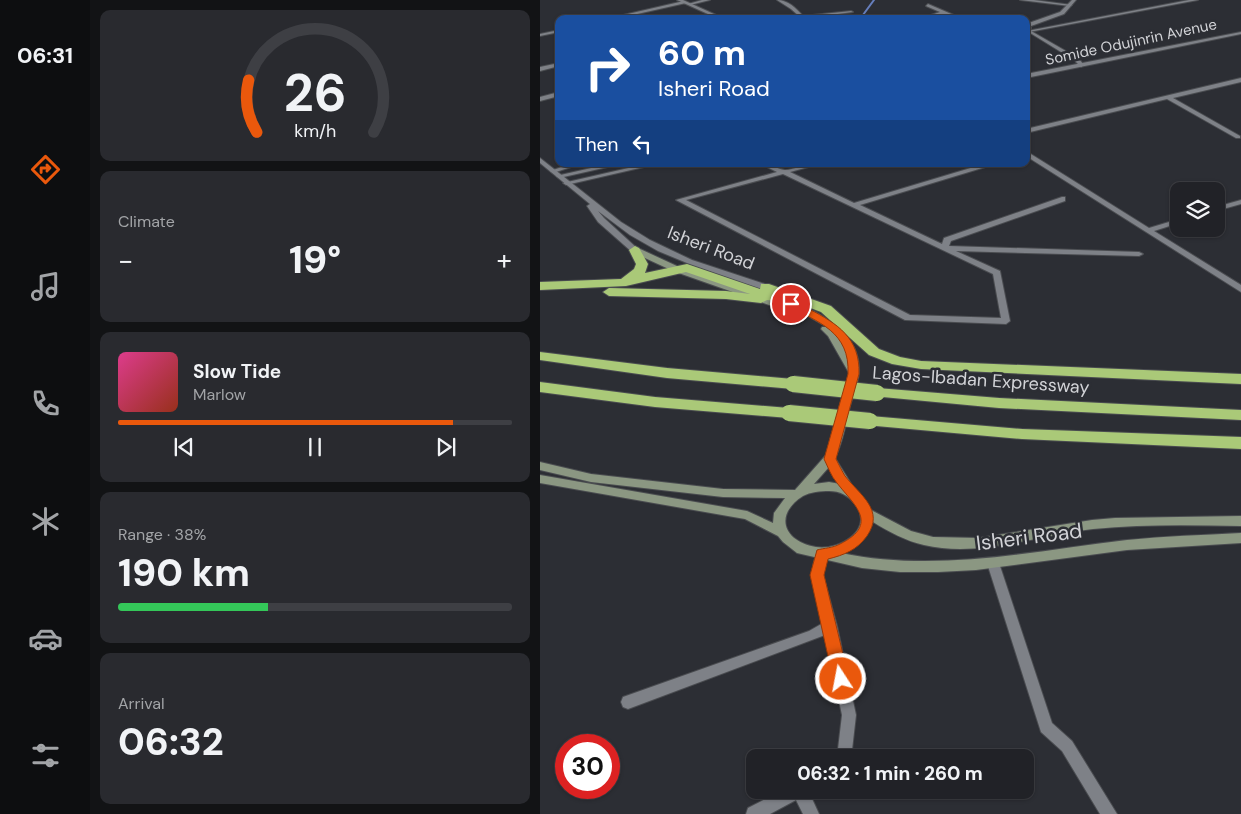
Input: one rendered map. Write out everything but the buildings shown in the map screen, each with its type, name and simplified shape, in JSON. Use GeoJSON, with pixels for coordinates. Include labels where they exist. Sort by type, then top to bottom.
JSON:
{"type":"FeatureCollection","features":[{"type":"Feature","properties":{"kind":"highway"},"geometry":{"type":"LineString","coordinates":[[617,282],[640,272],[642,264],[635,250]]}},
{"type":"Feature","properties":{"kind":"highway"},"geometry":{"type":"LineString","coordinates":[[540,286],[617,282],[687,268],[791,304]]}},
{"type":"Feature","properties":{"kind":"highway"},"geometry":{"type":"LineString","coordinates":[[540,293],[764,293],[826,309],[874,352],[898,361],[921,365],[1241,378]]}},
{"type":"Feature","properties":{"kind":"highway","name":"Lagos-Ibadan Expressway"},"geometry":{"type":"LineString","coordinates":[[540,356],[667,373],[876,393],[999,403],[1241,415]]}},
{"type":"Feature","properties":{"kind":"highway"},"geometry":{"type":"LineString","coordinates":[[540,387],[655,402],[1022,434],[1241,443]]}},
{"type":"Feature","properties":{"kind":"main road","name":"Isheri Road"},"geometry":{"type":"LineString","coordinates":[[635,250],[676,269],[764,293],[791,304],[824,320],[842,335],[852,351],[854,374],[830,459],[784,505],[779,518],[781,532],[796,548],[849,562],[914,568],[993,563],[1129,545],[1241,538]]}},
{"type":"Feature","properties":{"kind":"main road","name":"Isheri Road"},"geometry":{"type":"LineString","coordinates":[[764,293],[832,334],[854,374]]}},
{"type":"Feature","properties":{"kind":"main road","name":"Isheri Road"},"geometry":{"type":"LineString","coordinates":[[822,554],[841,551],[856,541],[866,528],[867,513],[861,501],[850,492],[840,479],[830,459]]}},
{"type":"Feature","properties":{"kind":"main road"},"geometry":{"type":"LineString","coordinates":[[540,466],[591,478],[723,493],[798,493],[817,486],[835,486],[850,492]]}},
{"type":"Feature","properties":{"kind":"main road"},"geometry":{"type":"LineString","coordinates":[[540,479],[747,514],[781,532]]}},
{"type":"Feature","properties":{"kind":"main road","name":"Isheri Road"},"geometry":{"type":"LineString","coordinates":[[867,513],[897,531],[932,542],[968,544],[1029,537],[1113,523],[1241,521]]}},
{"type":"Feature","properties":{"kind":"street"},"geometry":{"type":"LineString","coordinates":[[690,4],[708,0]]}},
{"type":"Feature","properties":{"kind":"street"},"geometry":{"type":"LineString","coordinates":[[779,0],[793,8],[800,15]]}},
{"type":"Feature","properties":{"kind":"street"},"geometry":{"type":"LineString","coordinates":[[1022,0],[1070,5]]}},
{"type":"Feature","properties":{"kind":"street"},"geometry":{"type":"LineString","coordinates":[[1030,26],[1062,13],[1074,0]]}},
{"type":"Feature","properties":{"kind":"street"},"geometry":{"type":"LineString","coordinates":[[1030,27],[1196,0]]}},
{"type":"Feature","properties":{"kind":"street"},"geometry":{"type":"LineString","coordinates":[[624,15],[682,1],[715,15]]}},
{"type":"Feature","properties":{"kind":"street"},"geometry":{"type":"LineString","coordinates":[[928,5],[952,15]]}},
{"type":"Feature","properties":{"kind":"street"},"geometry":{"type":"LineString","coordinates":[[822,15],[851,12]]}},
{"type":"Feature","properties":{"kind":"street"},"geometry":{"type":"LineString","coordinates":[[935,15],[945,12]]}},
{"type":"Feature","properties":{"kind":"street"},"geometry":{"type":"LineString","coordinates":[[1030,28],[1076,59],[1081,65]]}},
{"type":"Feature","properties":{"kind":"street"},"geometry":{"type":"LineString","coordinates":[[1030,68],[1230,31],[1240,33]]}},
{"type":"Feature","properties":{"kind":"street"},"geometry":{"type":"LineString","coordinates":[[540,35],[555,32]]}},
{"type":"Feature","properties":{"kind":"street","name":"Somide Odujinrin Avenue"},"geometry":{"type":"LineString","coordinates":[[1030,75],[1240,33]]}},
{"type":"Feature","properties":{"kind":"street"},"geometry":{"type":"LineString","coordinates":[[540,69],[555,65]]}},
{"type":"Feature","properties":{"kind":"street"},"geometry":{"type":"LineString","coordinates":[[1030,130],[1241,81]]}},
{"type":"Feature","properties":{"kind":"street"},"geometry":{"type":"LineString","coordinates":[[540,99],[555,95]]}},
{"type":"Feature","properties":{"kind":"street"},"geometry":{"type":"LineString","coordinates":[[1167,97],[1238,137]]}},
{"type":"Feature","properties":{"kind":"street"},"geometry":{"type":"LineString","coordinates":[[1030,156],[1241,288]]}},
{"type":"Feature","properties":{"kind":"street","name":"Isheri Road"},"geometry":{"type":"LineString","coordinates":[[540,160],[586,199],[645,241],[684,260],[764,293]]}},
{"type":"Feature","properties":{"kind":"street"},"geometry":{"type":"LineString","coordinates":[[553,171],[567,167]]}},
{"type":"Feature","properties":{"kind":"street"},"geometry":{"type":"LineString","coordinates":[[559,176],[603,167]]}},
{"type":"Feature","properties":{"kind":"street"},"geometry":{"type":"LineString","coordinates":[[566,182],[624,167]]}},
{"type":"Feature","properties":{"kind":"street"},"geometry":{"type":"LineString","coordinates":[[772,167],[784,172],[997,273],[1006,321],[908,318],[680,200],[784,172],[803,167]]}},
{"type":"Feature","properties":{"kind":"street"},"geometry":{"type":"LineString","coordinates":[[854,205],[980,167]]}},
{"type":"Feature","properties":{"kind":"street","name":"Isheri Road"},"geometry":{"type":"LineString","coordinates":[[586,199],[601,220],[635,250]]}},
{"type":"Feature","properties":{"kind":"street"},"geometry":{"type":"LineString","coordinates":[[944,248],[947,240],[1062,199]]}},
{"type":"Feature","properties":{"kind":"street"},"geometry":{"type":"LineString","coordinates":[[1225,206],[1241,202]]}},
{"type":"Feature","properties":{"kind":"street"},"geometry":{"type":"LineString","coordinates":[[1149,230],[1170,224]]}},
{"type":"Feature","properties":{"kind":"street"},"geometry":{"type":"LineString","coordinates":[[944,248],[1139,254]]}},
{"type":"Feature","properties":{"kind":"street"},"geometry":{"type":"LineString","coordinates":[[822,554],[817,575],[830,626],[848,715],[845,749]]}},
{"type":"Feature","properties":{"kind":"street"},"geometry":{"type":"LineString","coordinates":[[993,563],[1046,727],[1067,746],[1109,814]]}},
{"type":"Feature","properties":{"kind":"street"},"geometry":{"type":"LineString","coordinates":[[628,702],[813,635],[830,626]]}},
{"type":"Feature","properties":{"kind":"street"},"geometry":{"type":"LineString","coordinates":[[754,814],[782,799]]}},
{"type":"Feature","properties":{"kind":"street"},"geometry":{"type":"LineString","coordinates":[[804,799],[811,814]]}},
{"type":"Feature","properties":{"kind":"waterway"},"geometry":{"type":"LineString","coordinates":[[863,15],[874,0]]}},
{"type":"Feature","properties":{"kind":"route"},"geometry":{"type":"LineString","coordinates":[[791,304],[824,320],[842,335],[852,351],[854,362],[854,374],[830,459],[840,479],[850,492],[861,501],[867,513],[866,528],[856,541],[841,551],[822,554],[817,575],[841,679]]}}]}
